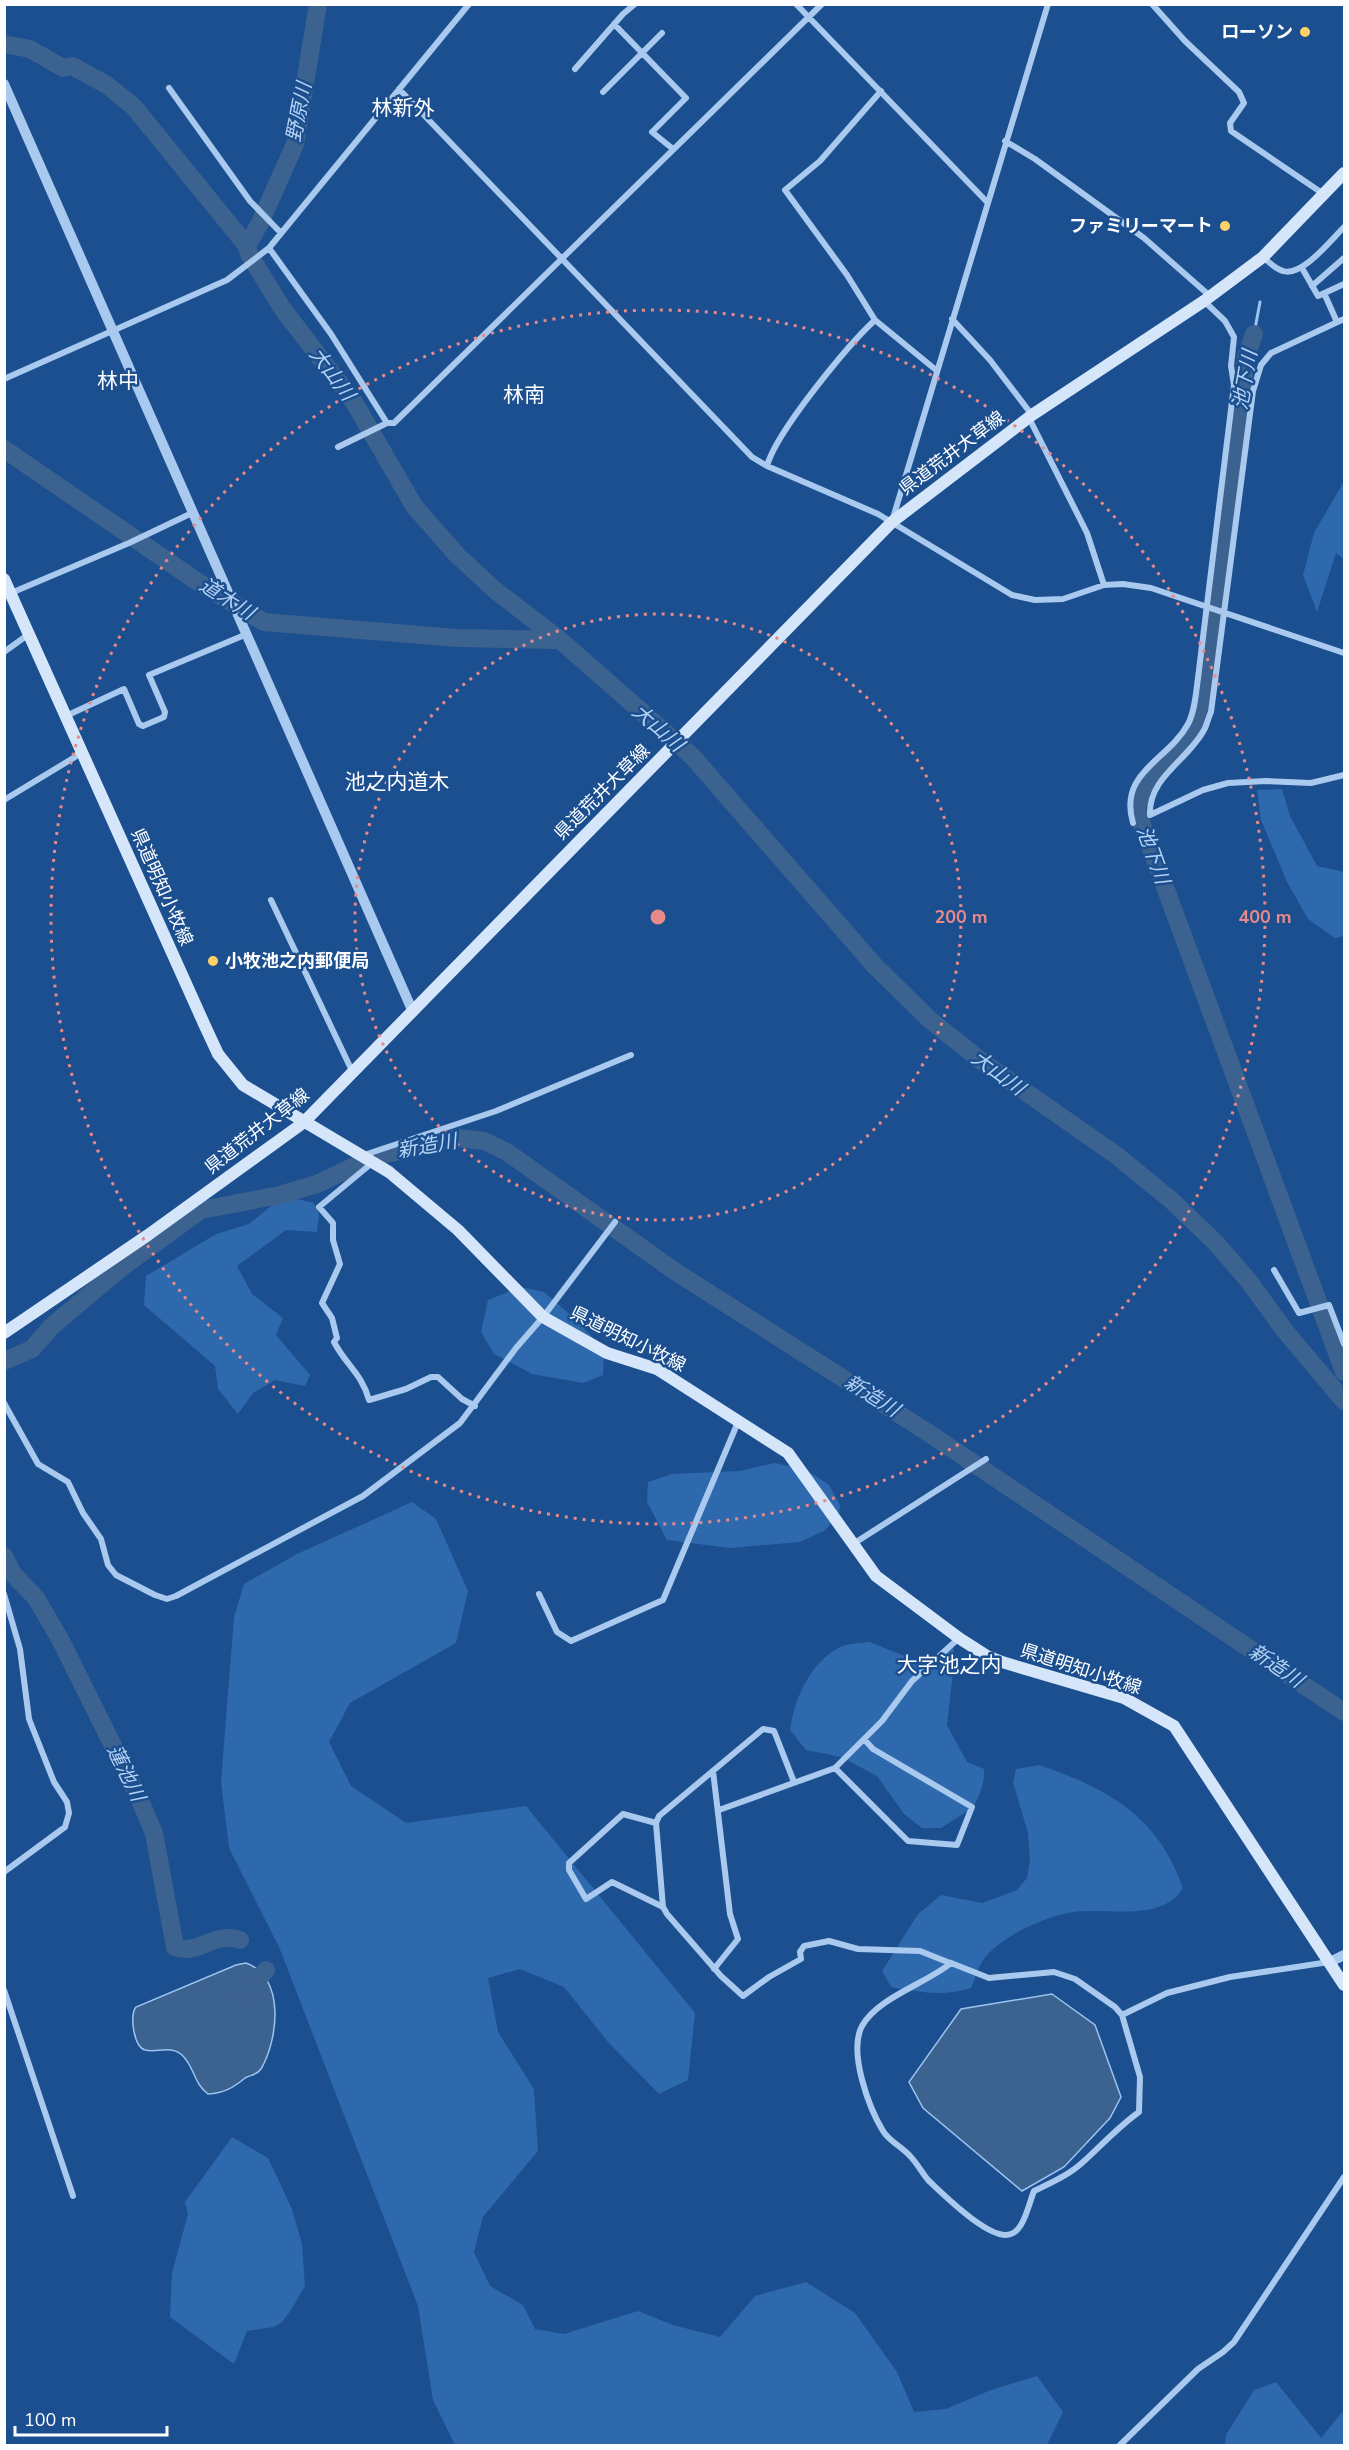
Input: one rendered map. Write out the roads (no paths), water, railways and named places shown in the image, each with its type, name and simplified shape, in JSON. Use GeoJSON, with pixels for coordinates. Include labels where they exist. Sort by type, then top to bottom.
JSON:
{"type":"FeatureCollection","features":[{"type":"Feature","properties":{"kind":"main road","name":"県道荒井大草線"},"geometry":{"type":"LineString","coordinates":[[1334,184],[1344,164]]}},
{"type":"Feature","properties":{"kind":"main road","name":"県道荒井大草線"},"geometry":{"type":"LineString","coordinates":[[4,1334],[148,1235],[303,1123],[892,522],[1030,417],[1207,299],[1263,257],[1344,173]]}},
{"type":"Feature","properties":{"kind":"main road","name":"県道明知小牧線"},"geometry":{"type":"LineString","coordinates":[[4,579],[218,1054],[243,1085],[303,1123],[369,1159],[458,1230],[543,1317],[607,1353],[657,1369],[788,1453],[876,1576],[958,1638],[987,1656],[1002,1662],[1124,1698],[1174,1726],[1344,1985]]}},
{"type":"Feature","properties":{"kind":"street"},"geometry":{"type":"LineString","coordinates":[[4,379],[227,280],[269,248],[469,4]]}},
{"type":"Feature","properties":{"kind":"street"},"geometry":{"type":"LineString","coordinates":[[575,69],[614,24],[635,4]]}},
{"type":"Feature","properties":{"kind":"street"},"geometry":{"type":"LineString","coordinates":[[796,4],[882,90],[987,202]]}},
{"type":"Feature","properties":{"kind":"street"},"geometry":{"type":"LineString","coordinates":[[338,447],[385,424],[394,423],[822,4]]}},
{"type":"Feature","properties":{"kind":"street"},"geometry":{"type":"LineString","coordinates":[[892,522],[1048,4]]}},
{"type":"Feature","properties":{"kind":"street"},"geometry":{"type":"LineString","coordinates":[[1152,4],[1185,41],[1239,92],[1244,103],[1230,123],[1232,131],[1324,195]]}},
{"type":"Feature","properties":{"kind":"street"},"geometry":{"type":"LineString","coordinates":[[614,24],[686,98],[652,132],[673,149]]}},
{"type":"Feature","properties":{"kind":"street"},"geometry":{"type":"LineString","coordinates":[[603,92],[640,52],[662,33]]}},
{"type":"Feature","properties":{"kind":"street"},"geometry":{"type":"LineString","coordinates":[[4,84],[413,1012]]}},
{"type":"Feature","properties":{"kind":"street"},"geometry":{"type":"LineString","coordinates":[[169,88],[258,208],[281,233]]}},
{"type":"Feature","properties":{"kind":"street"},"geometry":{"type":"LineString","coordinates":[[399,89],[752,457],[766,466],[892,522],[1012,595],[1035,600],[1063,599],[1104,585],[1124,584],[1151,588],[1344,653]]}},
{"type":"Feature","properties":{"kind":"street"},"geometry":{"type":"LineString","coordinates":[[882,90],[820,161],[785,190],[847,275],[875,320],[936,370]]}},
{"type":"Feature","properties":{"kind":"street"},"geometry":{"type":"LineString","coordinates":[[1005,141],[1035,159],[1144,238],[1207,299],[1225,321],[1234,337],[1231,366],[1234,385],[1198,678],[1190,719],[1188,725],[1146,770],[1131,790],[1128,805],[1133,823]]}},
{"type":"Feature","properties":{"kind":"street"},"geometry":{"type":"LineString","coordinates":[[1263,257],[1282,271],[1292,272],[1302,268],[1344,228]]}},
{"type":"Feature","properties":{"kind":"street"},"geometry":{"type":"LineString","coordinates":[[269,248],[352,366],[385,424]]}},
{"type":"Feature","properties":{"kind":"street"},"geometry":{"type":"LineString","coordinates":[[1312,286],[1344,258]]}},
{"type":"Feature","properties":{"kind":"street"},"geometry":{"type":"LineString","coordinates":[[1302,268],[1318,296],[1344,284]]}},
{"type":"Feature","properties":{"kind":"street"},"geometry":{"type":"LineString","coordinates":[[1324,293],[1337,322]]}},
{"type":"Feature","properties":{"kind":"street"},"geometry":{"type":"LineString","coordinates":[[952,319],[990,360],[1030,417],[1087,533],[1104,585]]}},
{"type":"Feature","properties":{"kind":"street"},"geometry":{"type":"LineString","coordinates":[[1344,319],[1271,353],[1261,365],[1253,391],[1226,613],[1210,712],[1204,731],[1155,789],[1149,802],[1150,815],[1203,790],[1228,783],[1266,781],[1311,783],[1344,775]]}},
{"type":"Feature","properties":{"kind":"street"},"geometry":{"type":"LineString","coordinates":[[766,466],[786,430],[852,341],[875,320]]}},
{"type":"Feature","properties":{"kind":"street"},"geometry":{"type":"LineString","coordinates":[[11,593],[129,543],[192,513]]}},
{"type":"Feature","properties":{"kind":"street"},"geometry":{"type":"LineString","coordinates":[[4,652],[30,634]]}},
{"type":"Feature","properties":{"kind":"street"},"geometry":{"type":"LineString","coordinates":[[66,716],[124,689],[139,724],[143,726],[164,717],[165,712],[149,675],[247,634]]}},
{"type":"Feature","properties":{"kind":"street"},"geometry":{"type":"LineString","coordinates":[[4,800],[75,757],[80,750]]}},
{"type":"Feature","properties":{"kind":"street"},"geometry":{"type":"LineString","coordinates":[[271,900],[353,1073]]}},
{"type":"Feature","properties":{"kind":"street"},"geometry":{"type":"LineString","coordinates":[[475,1406],[462,1399],[438,1377],[431,1377],[406,1389],[369,1400],[359,1374],[342,1357],[334,1342],[337,1338],[337,1330],[322,1303],[340,1264],[333,1240],[333,1223],[319,1207],[369,1159],[496,1111],[631,1055]]}},
{"type":"Feature","properties":{"kind":"street"},"geometry":{"type":"LineString","coordinates":[[4,1403],[38,1464],[68,1482],[83,1513],[101,1539],[108,1565],[116,1575],[130,1584],[167,1599],[363,1496],[460,1424],[516,1348],[543,1317],[615,1222]]}},
{"type":"Feature","properties":{"kind":"street"},"geometry":{"type":"LineString","coordinates":[[1274,1270],[1299,1313],[1329,1305],[1344,1344]]}},
{"type":"Feature","properties":{"kind":"street"},"geometry":{"type":"LineString","coordinates":[[539,1594],[557,1632],[571,1641],[663,1600],[738,1422]]}},
{"type":"Feature","properties":{"kind":"street"},"geometry":{"type":"LineString","coordinates":[[852,1544],[986,1459]]}},
{"type":"Feature","properties":{"kind":"street"},"geometry":{"type":"LineString","coordinates":[[4,1594],[20,1649],[28,1719],[54,1782],[68,1802],[69,1813],[65,1827],[4,1872]]}},
{"type":"Feature","properties":{"kind":"street"},"geometry":{"type":"LineString","coordinates":[[719,1810],[835,1767],[890,1712],[912,1681],[958,1638]]}},
{"type":"Feature","properties":{"kind":"street"},"geometry":{"type":"LineString","coordinates":[[794,1782],[774,1731],[763,1729],[659,1816],[656,1823],[663,1906],[667,1914],[714,1969],[743,1996],[769,1977],[801,1959],[800,1952],[804,1946],[829,1941],[858,1949],[920,1951],[951,1963],[989,1978],[1054,1972],[1075,1979],[1122,2015],[1140,2078],[1139,2112],[1101,2142],[1083,2162],[1065,2176],[1034,2191],[1019,2228],[1014,2234],[997,2235],[982,2226],[928,2180],[911,2156],[884,2134],[857,2061],[857,2041],[867,2020],[896,1996],[951,1963]]}},
{"type":"Feature","properties":{"kind":"street"},"geometry":{"type":"LineString","coordinates":[[835,1767],[908,1841],[957,1845],[972,1807],[873,1749],[864,1739]]}},
{"type":"Feature","properties":{"kind":"street"},"geometry":{"type":"LineString","coordinates":[[713,1771],[730,1914],[738,1939],[714,1969]]}},
{"type":"Feature","properties":{"kind":"street"},"geometry":{"type":"LineString","coordinates":[[656,1823],[623,1814],[569,1863],[569,1870],[586,1899],[612,1882],[663,1906]]}},
{"type":"Feature","properties":{"kind":"street"},"geometry":{"type":"LineString","coordinates":[[1122,2015],[1167,1993],[1199,1984],[1330,1962],[1344,1955]]}},
{"type":"Feature","properties":{"kind":"street"},"geometry":{"type":"LineString","coordinates":[[4,1990],[73,2196]]}},
{"type":"Feature","properties":{"kind":"street"},"geometry":{"type":"LineString","coordinates":[[1119,2445],[1198,2369],[1234,2342],[1344,2177]]}},
{"type":"Feature","properties":{"kind":"waterway","name":"野原川"},"geometry":{"type":"LineString","coordinates":[[247,246],[260,223],[295,144],[318,4]]}},
{"type":"Feature","properties":{"kind":"waterway","name":"大山川"},"geometry":{"type":"LineString","coordinates":[[4,44],[30,49],[63,68],[72,66],[107,85],[134,107],[247,246],[249,254],[282,308],[354,402],[414,506],[458,556],[496,591],[560,640],[692,756],[874,965],[930,1020],[984,1063],[1116,1155],[1171,1200],[1215,1242],[1248,1280],[1285,1331],[1344,1401]]}},
{"type":"Feature","properties":{"kind":"waterway"},"geometry":{"type":"LineString","coordinates":[[1254,334],[1260,302]]}},
{"type":"Feature","properties":{"kind":"waterway","name":"池下川"},"geometry":{"type":"LineString","coordinates":[[1254,334],[1246,357],[1202,711],[1186,745],[1142,792],[1137,811],[1344,1372]]}},
{"type":"Feature","properties":{"kind":"waterway","name":"道木川"},"geometry":{"type":"LineString","coordinates":[[4,449],[198,582],[264,622],[457,638],[558,640]]}},
{"type":"Feature","properties":{"kind":"waterway","name":"新造川"},"geometry":{"type":"LineString","coordinates":[[382,1155],[458,1138],[484,1141],[507,1152],[676,1272],[927,1432],[1344,1712]]}},
{"type":"Feature","properties":{"kind":"waterway","name":"新造川"},"geometry":{"type":"LineString","coordinates":[[4,1361],[32,1349],[52,1326],[121,1268],[201,1210],[280,1195],[317,1184],[359,1164]]}},
{"type":"Feature","properties":{"kind":"waterway","name":"蓮池川"},"geometry":{"type":"LineString","coordinates":[[4,1556],[13,1574],[36,1598],[60,1639],[139,1798],[154,1833],[175,1947],[191,1948],[230,1938],[240,1940]]}},
{"type":"Feature","properties":{"kind":"waterway","name":"蓮池川"},"geometry":{"type":"LineString","coordinates":[[246,1992],[266,1970]]}},
{"type":"Feature","properties":{"kind":"place","name":"ローソン"},"geometry":{"type":"Point","coordinates":[1305,32]}},
{"type":"Feature","properties":{"kind":"place","name":"ファミリーマート"},"geometry":{"type":"Point","coordinates":[1225,226]}},
{"type":"Feature","properties":{"kind":"place","name":"小牧池之内郵便局"},"geometry":{"type":"Point","coordinates":[213,961]}},
{"type":"Feature","properties":{"kind":"district","name":"林新外"},"geometry":{"type":"Point","coordinates":[403,108]}},
{"type":"Feature","properties":{"kind":"district","name":"林中"},"geometry":{"type":"Point","coordinates":[118,381]}},
{"type":"Feature","properties":{"kind":"district","name":"林南"},"geometry":{"type":"Point","coordinates":[524,395]}},
{"type":"Feature","properties":{"kind":"district","name":"池之内道木"},"geometry":{"type":"Point","coordinates":[397,782]}},
{"type":"Feature","properties":{"kind":"district","name":"大字池之内"},"geometry":{"type":"Point","coordinates":[949,1665]}}]}
